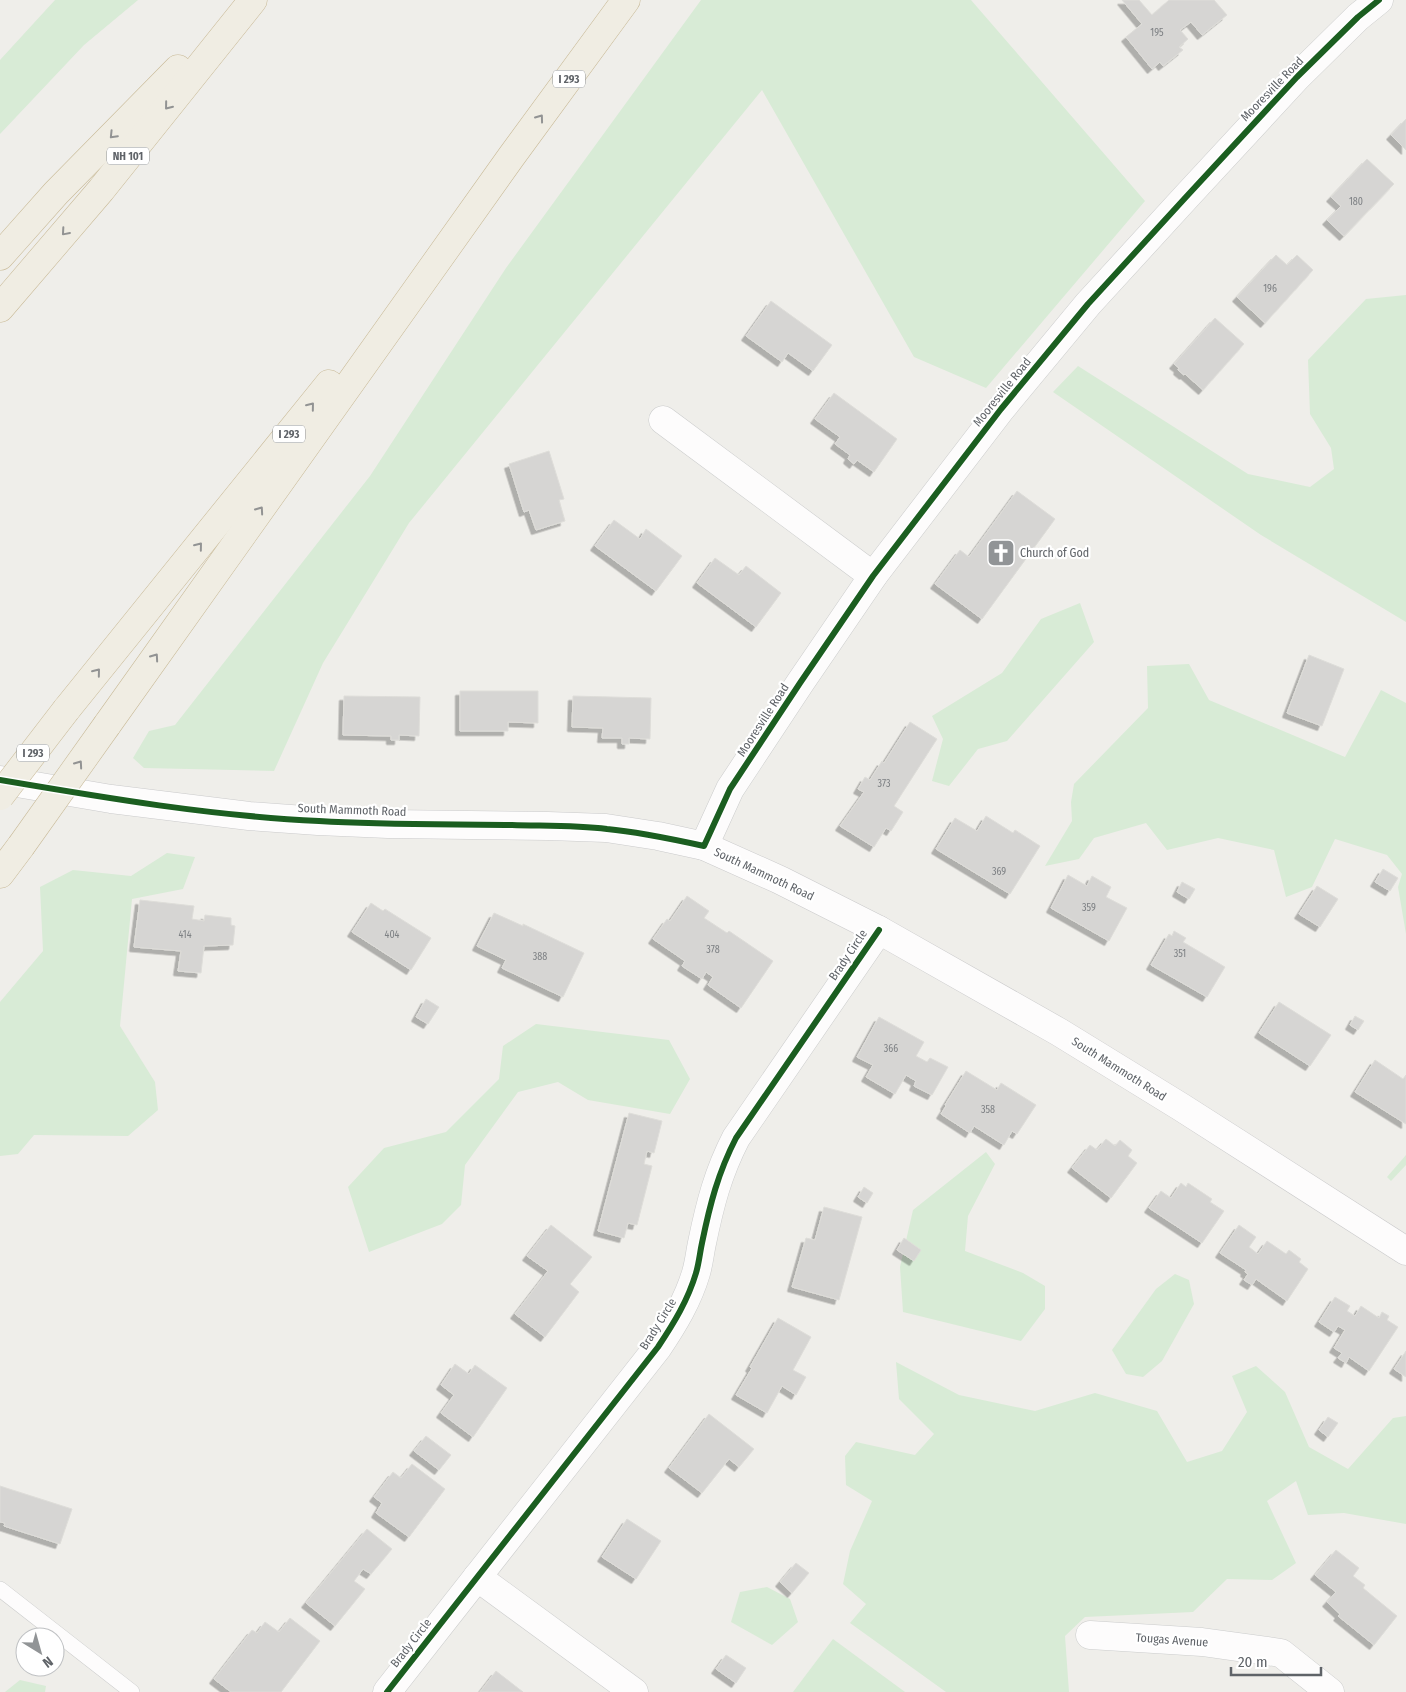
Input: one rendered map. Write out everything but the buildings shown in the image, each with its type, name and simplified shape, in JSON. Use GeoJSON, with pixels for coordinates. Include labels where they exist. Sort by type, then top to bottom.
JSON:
{"type":"FeatureCollection","features":[{"type":"Feature","properties":{"kind":"highway"},"geometry":{"type":"LineString","coordinates":[[0,256],[56,193],[246,0]]}},
{"type":"Feature","properties":{"kind":"highway","name":"NH 101"},"geometry":{"type":"LineString","coordinates":[[0,308],[101,190],[253,0]]}},
{"type":"Feature","properties":{"kind":"highway","name":"I 293"},"geometry":{"type":"LineString","coordinates":[[0,796],[66,710],[511,157],[626,0]]}},
{"type":"Feature","properties":{"kind":"highway"},"geometry":{"type":"LineString","coordinates":[[0,874],[511,157]]}},
{"type":"Feature","properties":{"kind":"street","name":"Mooresville Road"},"geometry":{"type":"LineString","coordinates":[[704,846],[730,789],[873,576],[1001,410],[1088,304],[1297,77],[1358,17],[1379,0]]}},
{"type":"Feature","properties":{"kind":"street"},"geometry":{"type":"LineString","coordinates":[[663,420],[873,576]]}},
{"type":"Feature","properties":{"kind":"street","name":"South Mammoth Road"},"geometry":{"type":"LineString","coordinates":[[0,780],[111,799],[249,816],[388,824],[606,828],[658,836],[704,846],[780,880],[879,930],[1059,1032],[1189,1112],[1406,1251]]}},
{"type":"Feature","properties":{"kind":"street","name":"Brady Circle"},"geometry":{"type":"LineString","coordinates":[[387,1692],[658,1347],[689,1294],[697,1270],[715,1186],[732,1146],[879,930]]}},
{"type":"Feature","properties":{"kind":"street"},"geometry":{"type":"LineString","coordinates":[[477,1577],[634,1692]]}},
{"type":"Feature","properties":{"kind":"street","name":"Tougas Avenue"},"geometry":{"type":"LineString","coordinates":[[1090,1635],[1202,1642],[1281,1654],[1330,1692]]}},
{"type":"Feature","properties":{"kind":"lane"},"geometry":{"type":"LineString","coordinates":[[0,1589],[132,1692]]}},
{"type":"Feature","properties":{"kind":"green space"},"geometry":{"type":"Polygon","coordinates":[[[55,0],[138,0],[84,45],[0,134],[0,60],[55,0]]]}},
{"type":"Feature","properties":{"kind":"green space"},"geometry":{"type":"Polygon","coordinates":[[[701,0],[971,0],[1145,201],[986,388],[914,357],[762,90],[409,523],[323,663],[274,771],[144,768],[133,758],[149,731],[175,725],[370,476],[506,268],[701,0]]]}},
{"type":"Feature","properties":{"kind":"green space"},"geometry":{"type":"Polygon","coordinates":[[[1406,295],[1406,622],[1261,535],[1053,392],[1078,366],[1248,474],[1310,487],[1334,469],[1331,448],[1310,414],[1308,360],[1366,299],[1406,295]]]}},
{"type":"Feature","properties":{"kind":"green space"},"geometry":{"type":"Polygon","coordinates":[[[1080,603],[1094,642],[1007,741],[978,749],[949,786],[932,781],[943,739],[932,716],[1002,673],[1041,619],[1080,603]]]}},
{"type":"Feature","properties":{"kind":"green space"},"geometry":{"type":"Polygon","coordinates":[[[1189,664],[1209,700],[1345,757],[1381,690],[1406,703],[1406,934],[1398,887],[1402,874],[1387,855],[1335,839],[1312,887],[1286,897],[1274,850],[1218,838],[1167,850],[1146,823],[1094,838],[1079,859],[1045,866],[1072,821],[1071,802],[1074,784],[1148,708],[1147,666],[1189,664]]]}},
{"type":"Feature","properties":{"kind":"green space"},"geometry":{"type":"Polygon","coordinates":[[[167,853],[195,857],[183,889],[132,899],[120,1026],[155,1082],[158,1110],[128,1136],[34,1135],[18,1154],[0,1156],[0,1002],[43,951],[40,887],[73,870],[131,876],[167,853]]]}},
{"type":"Feature","properties":{"kind":"green space"},"geometry":{"type":"Polygon","coordinates":[[[536,1024],[669,1040],[690,1079],[670,1114],[588,1100],[558,1082],[518,1092],[465,1165],[461,1205],[442,1224],[369,1252],[348,1187],[384,1148],[446,1132],[499,1079],[503,1046],[536,1024]]]}},
{"type":"Feature","properties":{"kind":"green space"},"geometry":{"type":"Polygon","coordinates":[[[986,1152],[995,1164],[968,1216],[965,1251],[1023,1273],[1045,1286],[1045,1309],[1021,1341],[903,1312],[900,1267],[913,1210],[986,1152]]]}},
{"type":"Feature","properties":{"kind":"green space"},"geometry":{"type":"Polygon","coordinates":[[[1406,1155],[1406,1165],[1391,1181],[1387,1177],[1406,1155]]]}},
{"type":"Feature","properties":{"kind":"green space"},"geometry":{"type":"Polygon","coordinates":[[[1175,1274],[1189,1280],[1194,1304],[1162,1361],[1143,1377],[1126,1374],[1112,1350],[1156,1289],[1175,1274]]]}},
{"type":"Feature","properties":{"kind":"green space"},"geometry":{"type":"Polygon","coordinates":[[[896,1362],[959,1395],[1035,1411],[1095,1393],[1157,1411],[1187,1462],[1222,1451],[1247,1412],[1232,1376],[1256,1366],[1285,1392],[1309,1447],[1348,1469],[1393,1418],[1406,1416],[1406,1524],[1344,1513],[1308,1515],[1296,1481],[1267,1501],[1296,1563],[1272,1580],[1227,1579],[1193,1612],[1085,1617],[1065,1636],[1069,1692],[946,1692],[850,1623],[866,1604],[843,1584],[850,1551],[872,1501],[846,1485],[845,1456],[856,1442],[915,1455],[934,1434],[899,1399],[896,1362]]]}},
{"type":"Feature","properties":{"kind":"green space"},"geometry":{"type":"Polygon","coordinates":[[[767,1587],[790,1599],[798,1622],[772,1645],[731,1622],[740,1592],[767,1587]]]}},
{"type":"Feature","properties":{"kind":"green space"},"geometry":{"type":"Polygon","coordinates":[[[833,1639],[905,1692],[793,1692],[833,1639]]]}},
{"type":"Feature","properties":{"kind":"green space"},"geometry":{"type":"Polygon","coordinates":[[[20,1680],[46,1686],[45,1692],[5,1692],[20,1680]]]}},
{"type":"Feature","properties":{"kind":"cycle path"},"geometry":{"type":"LineString","coordinates":[[0,780],[119,800],[279,819],[368,823],[584,827],[619,830],[704,846],[730,789],[800,683],[873,576],[1001,409],[1088,304],[1186,197],[1297,77],[1358,17],[1379,0]]}},
{"type":"Feature","properties":{"kind":"cycle path"},"geometry":{"type":"LineString","coordinates":[[387,1692],[664,1338],[680,1311],[693,1283],[715,1189],[736,1138],[879,930]]}},
{"type":"Feature","properties":{"kind":"place","name":"Church of God"},"geometry":{"type":"Point","coordinates":[1001,553]}}]}
